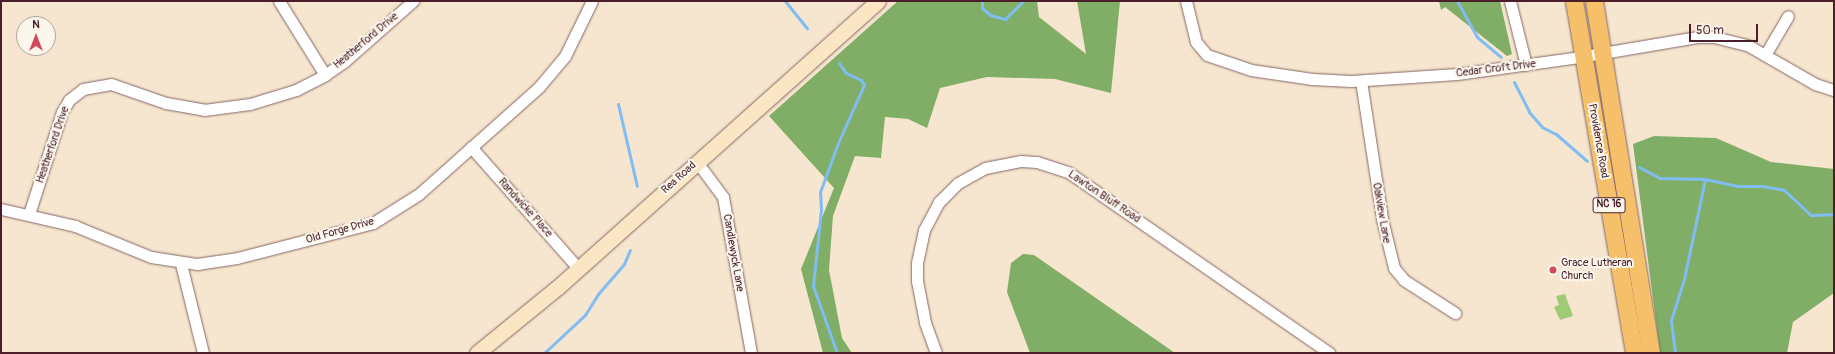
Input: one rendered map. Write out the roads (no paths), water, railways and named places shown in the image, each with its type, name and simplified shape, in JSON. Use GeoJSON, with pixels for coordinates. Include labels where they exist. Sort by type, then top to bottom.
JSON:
{"type":"FeatureCollection","features":[{"type":"Feature","properties":{"kind":"main road","name":"Rea Road"},"geometry":{"type":"LineString","coordinates":[[477,353],[578,268],[593,248],[696,162],[877,1]]}},
{"type":"Feature","properties":{"kind":"main road","name":"Providence Road"},"geometry":{"type":"LineString","coordinates":[[1574,1],[1634,353]]}},
{"type":"Feature","properties":{"kind":"main road","name":"Providence Road"},"geometry":{"type":"LineString","coordinates":[[1594,1],[1604,52],[1651,353]]}},
{"type":"Feature","properties":{"kind":"street"},"geometry":{"type":"LineString","coordinates":[[279,1],[324,75]]}},
{"type":"Feature","properties":{"kind":"street","name":"Heatherford Drive"},"geometry":{"type":"LineString","coordinates":[[29,214],[62,112],[69,100],[83,89],[110,84],[179,106],[218,109],[268,99],[296,90],[324,75],[345,61],[413,1]]}},
{"type":"Feature","properties":{"kind":"street","name":"Old Forge Drive"},"geometry":{"type":"LineString","coordinates":[[1,209],[29,214],[74,226],[151,257],[181,264],[212,264],[231,260],[374,223],[418,194],[539,87],[558,67],[577,36],[592,1]]}},
{"type":"Feature","properties":{"kind":"street","name":"Cedar Croft Drive"},"geometry":{"type":"LineString","coordinates":[[1186,1],[1193,33],[1199,47],[1207,55],[1220,61],[1251,70],[1312,79],[1361,81],[1457,74],[1526,65],[1697,37],[1731,40],[1765,55],[1815,84],[1834,90]]}},
{"type":"Feature","properties":{"kind":"street"},"geometry":{"type":"LineString","coordinates":[[1510,1],[1526,65]]}},
{"type":"Feature","properties":{"kind":"street"},"geometry":{"type":"LineString","coordinates":[[1765,55],[1788,16]]}},
{"type":"Feature","properties":{"kind":"street","name":"Oakview Lane"},"geometry":{"type":"LineString","coordinates":[[1361,81],[1382,220],[1394,268],[1404,280],[1455,313]]}},
{"type":"Feature","properties":{"kind":"street","name":"Randwicke Place"},"geometry":{"type":"LineString","coordinates":[[471,148],[578,268]]}},
{"type":"Feature","properties":{"kind":"street","name":"Lawton Bluff Road"},"geometry":{"type":"LineString","coordinates":[[936,353],[925,322],[917,282],[917,263],[924,230],[939,202],[958,183],[985,168],[1021,161],[1048,165],[1068,172],[1329,353]]}},
{"type":"Feature","properties":{"kind":"street","name":"Candlewyck Lane"},"geometry":{"type":"LineString","coordinates":[[696,162],[723,197],[751,353]]}},
{"type":"Feature","properties":{"kind":"street"},"geometry":{"type":"LineString","coordinates":[[181,264],[203,353]]}},
{"type":"Feature","properties":{"kind":"waterway"},"geometry":{"type":"LineString","coordinates":[[785,1],[807,28]]}},
{"type":"Feature","properties":{"kind":"waterway"},"geometry":{"type":"LineString","coordinates":[[982,1],[982,8],[990,15],[1005,19],[1023,1]]}},
{"type":"Feature","properties":{"kind":"waterway"},"geometry":{"type":"LineString","coordinates":[[1457,1],[1477,37],[1501,57]]}},
{"type":"Feature","properties":{"kind":"waterway"},"geometry":{"type":"LineString","coordinates":[[837,353],[813,286],[821,210],[820,192],[838,143],[864,85],[861,80],[846,73],[839,63]]}},
{"type":"Feature","properties":{"kind":"waterway"},"geometry":{"type":"LineString","coordinates":[[1514,82],[1529,112],[1542,127],[1556,134],[1587,161]]}},
{"type":"Feature","properties":{"kind":"waterway"},"geometry":{"type":"LineString","coordinates":[[618,104],[637,186]]}},
{"type":"Feature","properties":{"kind":"waterway"},"geometry":{"type":"LineString","coordinates":[[1639,167],[1660,178],[1705,179],[1737,186],[1762,186],[1784,190],[1811,215],[1834,214]]}},
{"type":"Feature","properties":{"kind":"waterway"},"geometry":{"type":"LineString","coordinates":[[1675,353],[1671,320],[1684,279],[1705,179]]}},
{"type":"Feature","properties":{"kind":"waterway"},"geometry":{"type":"LineString","coordinates":[[544,353],[585,315],[598,294],[624,264],[630,250]]}},
{"type":"Feature","properties":{"kind":"place","name":"Grace Lutheran Church"},"geometry":{"type":"Point","coordinates":[1553,270]}}]}
